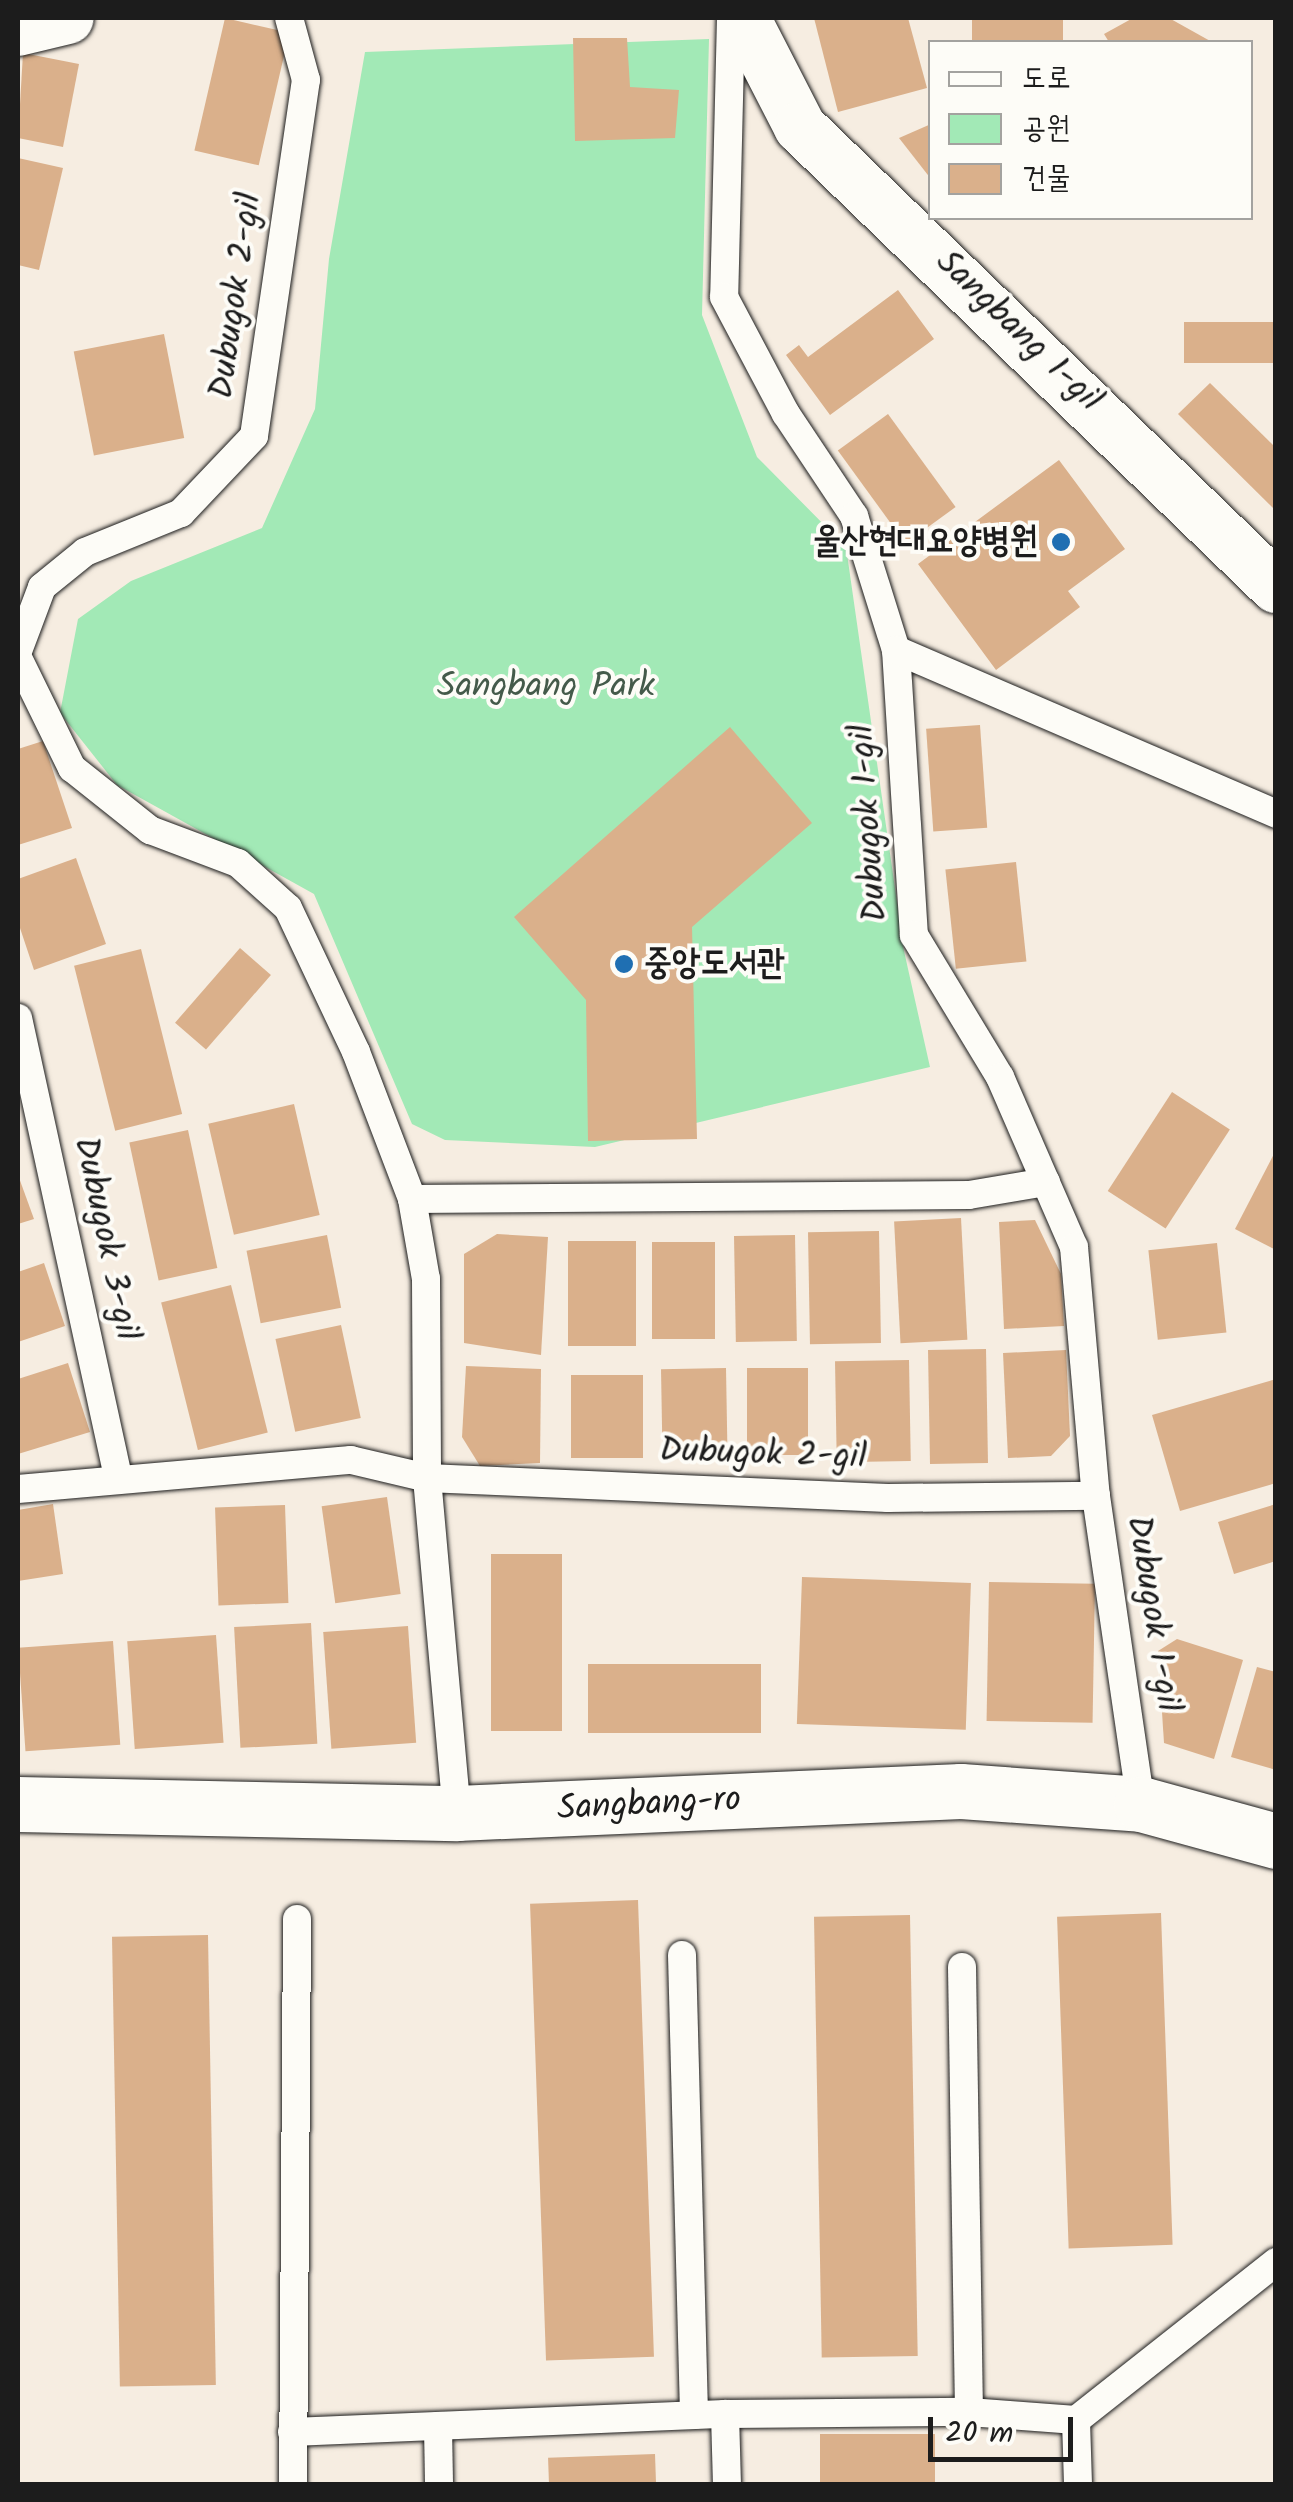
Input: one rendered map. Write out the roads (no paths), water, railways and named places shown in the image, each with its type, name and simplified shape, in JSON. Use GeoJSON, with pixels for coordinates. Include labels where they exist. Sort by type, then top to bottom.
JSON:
{"type":"FeatureCollection","features":[{"type":"Feature","properties":{"kind":"street"},"geometry":{"type":"LineString","coordinates":[[18,30],[68,18]]}},
{"type":"Feature","properties":{"kind":"street","name":"Sangbang 1-gil"},"geometry":{"type":"LineString","coordinates":[[744,18],[800,127],[1276,587]]}},
{"type":"Feature","properties":{"kind":"street","name":"Sangbang-ro"},"geometry":{"type":"LineString","coordinates":[[18,1804],[457,1813],[960,1791],[1141,1804],[1276,1841]]}},
{"type":"Feature","properties":{"kind":"lane","name":"Dubugok 2-gil"},"geometry":{"type":"LineString","coordinates":[[290,18],[306,80],[254,436],[181,513],[84,552],[42,588],[18,654],[72,768],[150,830],[238,863],[288,908],[356,1052],[412,1199],[426,1280],[428,1478],[457,1813]]}},
{"type":"Feature","properties":{"kind":"lane","name":"Dubugok 1-gil"},"geometry":{"type":"LineString","coordinates":[[732,18],[724,297],[786,414],[854,516],[896,650],[914,935],[1000,1077],[1074,1247],[1096,1496],[1141,1804]]}},
{"type":"Feature","properties":{"kind":"lane"},"geometry":{"type":"LineString","coordinates":[[896,650],[1276,814]]}},
{"type":"Feature","properties":{"kind":"lane","name":"Dubugok 3-gil"},"geometry":{"type":"LineString","coordinates":[[18,1018],[118,1476]]}},
{"type":"Feature","properties":{"kind":"lane"},"geometry":{"type":"LineString","coordinates":[[412,1199],[970,1195],[1046,1182]]}},
{"type":"Feature","properties":{"kind":"lane"},"geometry":{"type":"LineString","coordinates":[[18,1489],[118,1476],[351,1460],[428,1478]]}},
{"type":"Feature","properties":{"kind":"lane","name":"Dubugok 2-gil"},"geometry":{"type":"LineString","coordinates":[[428,1478],[888,1498],[1096,1496]]}},
{"type":"Feature","properties":{"kind":"lane"},"geometry":{"type":"LineString","coordinates":[[293,2484],[298,1920]]}},
{"type":"Feature","properties":{"kind":"lane"},"geometry":{"type":"LineString","coordinates":[[682,1955],[694,2415]]}},
{"type":"Feature","properties":{"kind":"lane"},"geometry":{"type":"LineString","coordinates":[[962,1967],[969,2412]]}},
{"type":"Feature","properties":{"kind":"lane"},"geometry":{"type":"LineString","coordinates":[[292,2432],[725,2414],[969,2412],[1076,2420],[1276,2262]]}},
{"type":"Feature","properties":{"kind":"lane"},"geometry":{"type":"LineString","coordinates":[[725,2414],[726,2484]]}},
{"type":"Feature","properties":{"kind":"lane"},"geometry":{"type":"LineString","coordinates":[[1076,2420],[1078,2484]]}},
{"type":"Feature","properties":{"kind":"lane"},"geometry":{"type":"LineString","coordinates":[[438,2426],[440,2484]]}},
{"type":"Feature","properties":{"kind":"place","name":"울산현대요양병원"},"geometry":{"type":"Point","coordinates":[1061,542]}},
{"type":"Feature","properties":{"kind":"place","name":"중앙도서관"},"geometry":{"type":"Point","coordinates":[624,964]}},
{"type":"Feature","properties":{"kind":"park label","name":"Sangbang Park"},"geometry":{"type":"Point","coordinates":[546,687]}}]}
